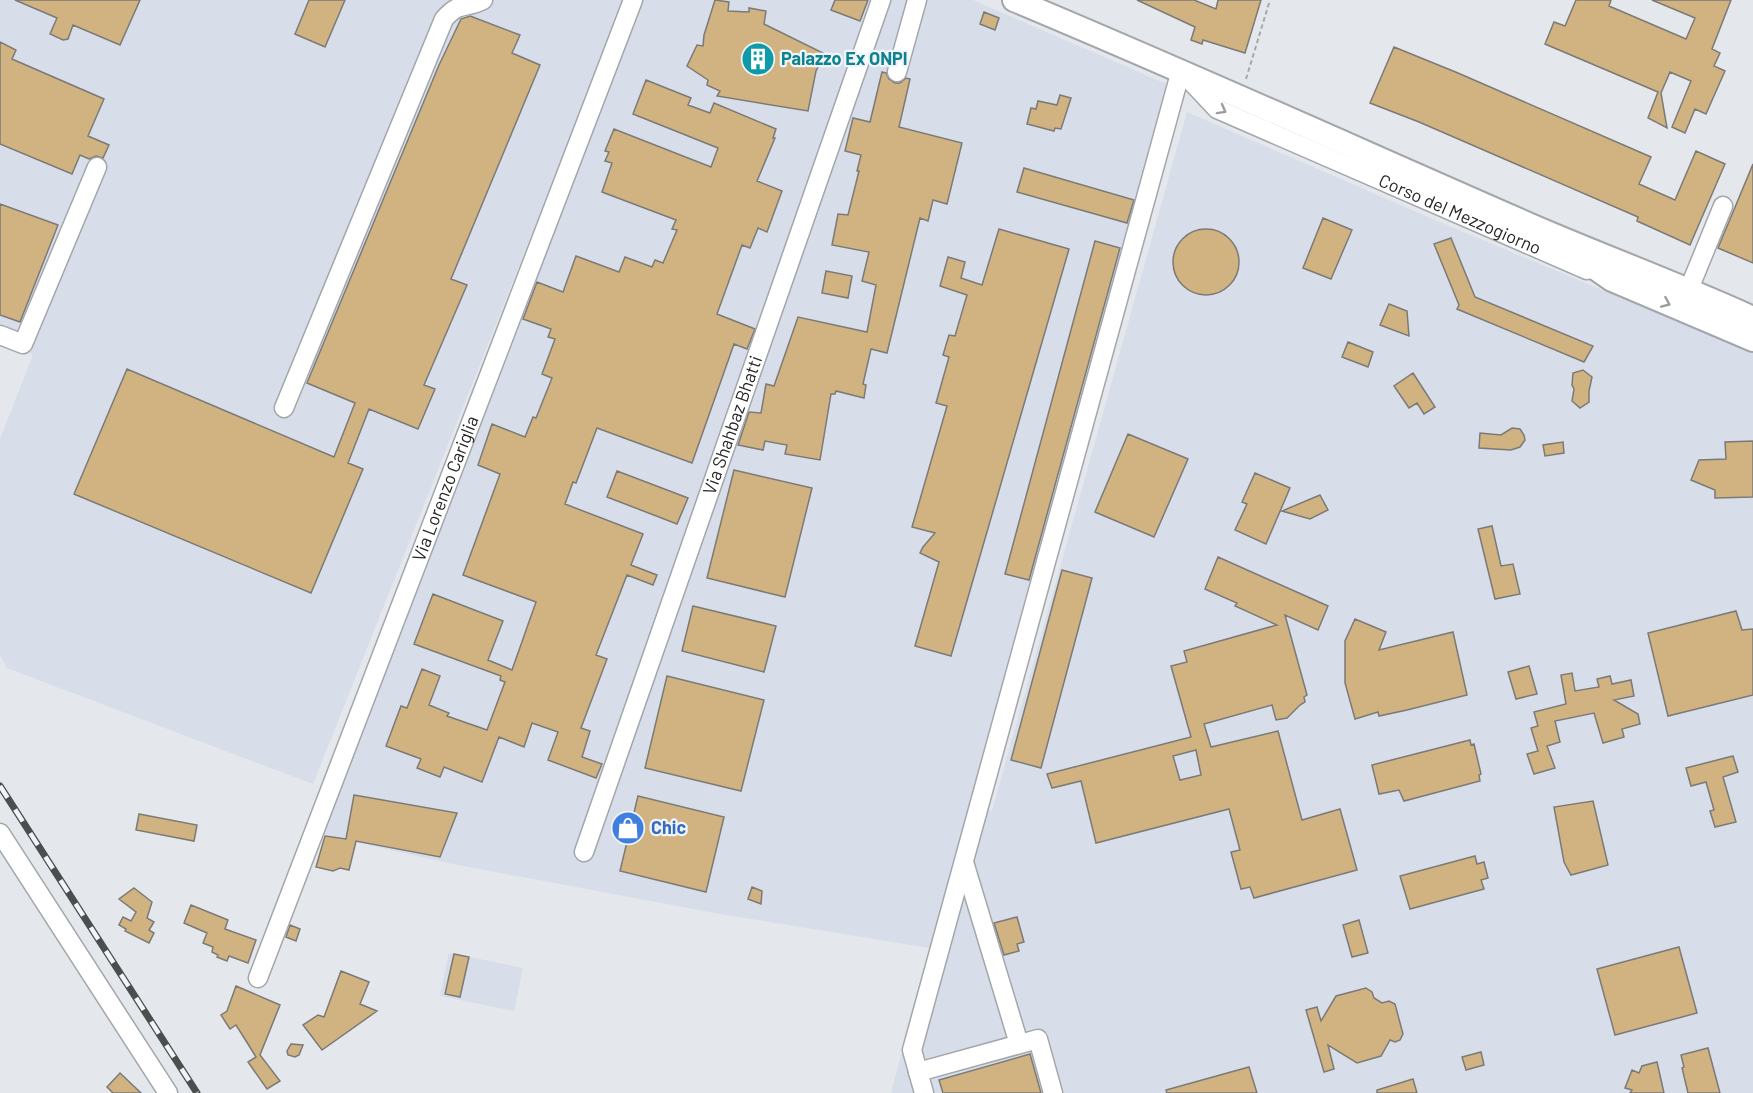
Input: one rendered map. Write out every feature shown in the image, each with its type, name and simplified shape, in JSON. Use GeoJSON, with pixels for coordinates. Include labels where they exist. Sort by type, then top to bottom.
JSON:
{"type":"FeatureCollection","features":[{"type":"Feature","properties":{"kind":"main road","name":"Corso del Mezzogiorno"},"geometry":{"type":"LineString","coordinates":[[1014,0],[1181,70],[1538,228],[1689,289],[1753,318]]}},
{"type":"Feature","properties":{"kind":"main road"},"geometry":{"type":"LineString","coordinates":[[1538,228],[1612,280]]}},
{"type":"Feature","properties":{"kind":"main road","name":"Corso del Mezzogiorno"},"geometry":{"type":"LineString","coordinates":[[1612,280],[1753,340]]}},
{"type":"Feature","properties":{"kind":"street"},"geometry":{"type":"LineString","coordinates":[[284,408],[444,19],[453,8],[472,5],[483,0]]}},
{"type":"Feature","properties":{"kind":"street","name":"Via Lorenzo Cariglia"},"geometry":{"type":"LineString","coordinates":[[258,978],[633,0]]}},
{"type":"Feature","properties":{"kind":"street","name":"Via Shahbaz Bhatti"},"geometry":{"type":"LineString","coordinates":[[584,852],[880,0]]}},
{"type":"Feature","properties":{"kind":"street"},"geometry":{"type":"LineString","coordinates":[[897,72],[917,0]]}},
{"type":"Feature","properties":{"kind":"street"},"geometry":{"type":"LineString","coordinates":[[924,1093],[912,1050],[1181,70]]}},
{"type":"Feature","properties":{"kind":"street","name":"Corso del Mezzogiorno"},"geometry":{"type":"LineString","coordinates":[[1181,70],[1217,109],[1612,280]]}},
{"type":"Feature","properties":{"kind":"street"},"geometry":{"type":"LineString","coordinates":[[0,335],[23,344],[97,167]]}},
{"type":"Feature","properties":{"kind":"street"},"geometry":{"type":"LineString","coordinates":[[1436,204],[1538,228]]}},
{"type":"Feature","properties":{"kind":"street"},"geometry":{"type":"LineString","coordinates":[[1689,289],[1723,206]]}},
{"type":"Feature","properties":{"kind":"street"},"geometry":{"type":"LineString","coordinates":[[0,833],[168,1093]]}},
{"type":"Feature","properties":{"kind":"street"},"geometry":{"type":"LineString","coordinates":[[963,862],[1019,1044]]}},
{"type":"Feature","properties":{"kind":"street"},"geometry":{"type":"LineString","coordinates":[[918,1072],[1038,1040],[1053,1093]]}},
{"type":"Feature","properties":{"kind":"path"},"geometry":{"type":"LineString","coordinates":[[1240,96],[1270,0]]}},
{"type":"Feature","properties":{"kind":"shaded area"},"geometry":{"type":"Polygon","coordinates":[[[0,0],[625,0],[313,784],[7,668],[0,655],[0,439],[33,355],[0,343],[0,0]]]}},
{"type":"Feature","properties":{"kind":"shaded area"},"geometry":{"type":"Polygon","coordinates":[[[640,0],[973,0],[1169,85],[1068,442],[969,807],[992,811],[1187,112],[1435,220],[1753,353],[1753,1093],[891,1093],[930,948],[720,914],[453,864],[323,835],[640,0]]]}},
{"type":"Feature","properties":{"kind":"shaded area"},"geometry":{"type":"Polygon","coordinates":[[[449,953],[523,968],[514,1011],[440,996],[449,953]]]}},
{"type":"Feature","properties":{"kind":"building"},"geometry":{"type":"Polygon","coordinates":[[[15,0],[140,0],[120,45],[73,25],[68,39],[63,40],[50,34],[57,18],[15,0]]]}},
{"type":"Feature","properties":{"kind":"building"},"geometry":{"type":"Polygon","coordinates":[[[309,0],[345,0],[325,47],[295,34],[309,0]]]}},
{"type":"Feature","properties":{"kind":"building","name":"Palazzo Ex ONPI"},"geometry":{"type":"Polygon","coordinates":[[[715,0],[729,2],[728,11],[749,12],[749,8],[766,11],[764,24],[825,54],[816,71],[808,111],[717,96],[720,91],[707,85],[708,80],[687,66],[697,45],[703,46],[704,35],[715,0]]]}},
{"type":"Feature","properties":{"kind":"building"},"geometry":{"type":"Polygon","coordinates":[[[835,0],[868,0],[860,21],[831,10],[835,0]]]}},
{"type":"Feature","properties":{"kind":"building"},"geometry":{"type":"Polygon","coordinates":[[[1137,0],[1194,0],[1216,9],[1218,0],[1261,0],[1245,53],[1203,40],[1202,44],[1191,40],[1195,27],[1137,0]]]}},
{"type":"Feature","properties":{"kind":"building"},"geometry":{"type":"Polygon","coordinates":[[[1576,0],[1611,0],[1609,6],[1686,39],[1695,18],[1652,0],[1731,0],[1712,49],[1720,53],[1714,66],[1725,71],[1706,114],[1695,109],[1685,133],[1672,127],[1691,81],[1670,72],[1661,93],[1667,128],[1648,118],[1658,92],[1545,44],[1554,22],[1565,26],[1576,0]]]}},
{"type":"Feature","properties":{"kind":"building"},"geometry":{"type":"Polygon","coordinates":[[[984,12],[999,18],[995,30],[980,24],[984,12]]]}},
{"type":"Feature","properties":{"kind":"building"},"geometry":{"type":"Polygon","coordinates":[[[470,16],[520,35],[512,53],[540,65],[451,279],[467,285],[424,385],[435,389],[418,429],[369,409],[348,463],[363,469],[311,593],[74,494],[127,369],[334,457],[355,403],[307,383],[439,65],[461,19],[470,16]]]}},
{"type":"Feature","properties":{"kind":"building"},"geometry":{"type":"Polygon","coordinates":[[[0,42],[16,50],[12,59],[104,99],[88,136],[109,145],[103,158],[96,156],[89,159],[80,155],[72,174],[0,144],[0,42]]]}},
{"type":"Feature","properties":{"kind":"building"},"geometry":{"type":"Polygon","coordinates":[[[1394,47],[1651,157],[1639,184],[1675,200],[1696,151],[1725,164],[1690,245],[1637,221],[1638,217],[1370,103],[1394,47]]]}},
{"type":"Feature","properties":{"kind":"building"},"geometry":{"type":"Polygon","coordinates":[[[882,72],[886,73],[895,83],[900,83],[906,78],[910,79],[899,127],[962,143],[947,204],[933,200],[928,221],[920,218],[887,353],[871,349],[863,384],[866,385],[864,398],[836,391],[835,394],[831,394],[820,460],[785,454],[787,445],[765,441],[763,450],[738,445],[749,412],[761,413],[766,384],[774,386],[798,317],[867,332],[876,285],[862,281],[869,252],[832,245],[838,214],[848,215],[859,171],[857,171],[861,155],[845,151],[853,118],[870,122],[882,72]]]}},
{"type":"Feature","properties":{"kind":"building"},"geometry":{"type":"Polygon","coordinates":[[[646,80],[691,98],[688,105],[710,113],[714,103],[776,129],[773,138],[775,138],[757,181],[782,191],[767,232],[758,228],[750,248],[742,245],[717,314],[755,329],[747,349],[734,344],[692,463],[597,428],[576,483],[573,482],[565,504],[643,534],[631,565],[657,575],[653,585],[627,575],[596,655],[607,659],[581,728],[590,731],[582,757],[602,764],[596,778],[548,760],[558,732],[532,723],[524,747],[499,737],[482,782],[444,767],[440,777],[417,768],[421,759],[386,746],[401,706],[407,708],[422,669],[440,676],[429,705],[449,713],[447,716],[487,730],[505,682],[500,680],[501,676],[414,644],[433,594],[503,621],[488,660],[512,670],[536,602],[463,575],[500,474],[478,465],[492,424],[525,437],[533,417],[536,418],[552,378],[542,374],[555,339],[548,337],[551,329],[523,319],[537,282],[563,292],[576,256],[619,272],[625,257],[652,267],[655,260],[663,263],[677,230],[672,229],[676,220],[602,192],[612,163],[605,161],[609,152],[605,151],[614,129],[711,167],[718,148],[633,114],[646,80]]]}},
{"type":"Feature","properties":{"kind":"building"},"geometry":{"type":"Polygon","coordinates":[[[1060,95],[1071,98],[1061,129],[1055,128],[1054,131],[1027,124],[1031,108],[1036,109],[1038,101],[1057,105],[1060,95]]]}},
{"type":"Feature","properties":{"kind":"building"},"geometry":{"type":"Polygon","coordinates":[[[1753,164],[1753,263],[1718,248],[1753,164]]]}},
{"type":"Feature","properties":{"kind":"building"},"geometry":{"type":"Polygon","coordinates":[[[1024,168],[1134,200],[1127,223],[1017,192],[1024,168]]]}},
{"type":"Feature","properties":{"kind":"building"},"geometry":{"type":"Polygon","coordinates":[[[0,204],[58,225],[20,322],[0,315],[0,204]]]}},
{"type":"Feature","properties":{"kind":"building"},"geometry":{"type":"Polygon","coordinates":[[[1323,218],[1352,230],[1331,279],[1303,268],[1323,218]]]}},
{"type":"Feature","properties":{"kind":"building"},"geometry":{"type":"Polygon","coordinates":[[[999,229],[1069,249],[951,656],[915,646],[939,562],[920,553],[935,533],[912,527],[947,406],[936,403],[949,357],[943,355],[949,335],[955,336],[967,295],[940,286],[948,257],[965,262],[961,278],[982,285],[999,229]]]}},
{"type":"Feature","properties":{"kind":"building"},"geometry":{"type":"Polygon","coordinates":[[[1206,229],[1219,232],[1229,239],[1236,249],[1239,262],[1236,275],[1229,285],[1219,292],[1206,295],[1193,292],[1183,285],[1176,275],[1173,262],[1176,249],[1183,239],[1193,232],[1206,229]]]}},
{"type":"Feature","properties":{"kind":"building"},"geometry":{"type":"Polygon","coordinates":[[[1451,238],[1475,297],[1593,346],[1584,362],[1457,309],[1459,305],[1434,244],[1451,238]]]}},
{"type":"Feature","properties":{"kind":"building"},"geometry":{"type":"Polygon","coordinates":[[[1095,241],[1120,248],[1029,580],[1005,574],[1095,241]]]}},
{"type":"Feature","properties":{"kind":"building"},"geometry":{"type":"Polygon","coordinates":[[[826,271],[852,276],[848,298],[822,293],[826,271]]]}},
{"type":"Feature","properties":{"kind":"building"},"geometry":{"type":"Polygon","coordinates":[[[1389,304],[1407,311],[1409,336],[1380,325],[1389,304]]]}},
{"type":"Feature","properties":{"kind":"building"},"geometry":{"type":"Polygon","coordinates":[[[1348,342],[1373,352],[1368,367],[1342,357],[1348,342]]]}},
{"type":"Feature","properties":{"kind":"building"},"geometry":{"type":"Polygon","coordinates":[[[1583,370],[1592,377],[1589,402],[1580,408],[1572,401],[1574,389],[1572,385],[1573,373],[1583,370]]]}},
{"type":"Feature","properties":{"kind":"building"},"geometry":{"type":"Polygon","coordinates":[[[1413,373],[1435,407],[1424,414],[1417,403],[1409,408],[1394,386],[1413,373]]]}},
{"type":"Feature","properties":{"kind":"building"},"geometry":{"type":"Polygon","coordinates":[[[1512,428],[1520,429],[1524,435],[1525,440],[1520,447],[1511,450],[1479,448],[1480,433],[1501,435],[1512,428]]]}},
{"type":"Feature","properties":{"kind":"building"},"geometry":{"type":"Polygon","coordinates":[[[1128,434],[1188,459],[1154,537],[1095,512],[1128,434]]]}},
{"type":"Feature","properties":{"kind":"building"},"geometry":{"type":"Polygon","coordinates":[[[1753,441],[1753,497],[1715,498],[1715,490],[1691,480],[1699,460],[1726,459],[1725,442],[1753,441]]]}},
{"type":"Feature","properties":{"kind":"building"},"geometry":{"type":"Polygon","coordinates":[[[1563,442],[1564,453],[1545,456],[1543,445],[1563,442]]]}},
{"type":"Feature","properties":{"kind":"building"},"geometry":{"type":"Polygon","coordinates":[[[734,470],[812,488],[785,597],[707,578],[734,470]]]}},
{"type":"Feature","properties":{"kind":"building"},"geometry":{"type":"Polygon","coordinates":[[[617,471],[688,498],[677,524],[607,497],[617,471]]]}},
{"type":"Feature","properties":{"kind":"building"},"geometry":{"type":"Polygon","coordinates":[[[1255,473],[1290,488],[1266,544],[1235,530],[1247,504],[1242,502],[1255,473]]]}},
{"type":"Feature","properties":{"kind":"building"},"geometry":{"type":"Polygon","coordinates":[[[1320,495],[1328,510],[1310,519],[1282,511],[1320,495]]]}},
{"type":"Feature","properties":{"kind":"building"},"geometry":{"type":"Polygon","coordinates":[[[1492,526],[1501,566],[1513,564],[1520,594],[1495,599],[1478,529],[1492,526]]]}},
{"type":"Feature","properties":{"kind":"building"},"geometry":{"type":"Polygon","coordinates":[[[1218,557],[1328,606],[1318,630],[1285,615],[1307,695],[1304,697],[1305,702],[1287,718],[1276,720],[1272,705],[1204,724],[1211,747],[1278,731],[1302,820],[1340,809],[1357,870],[1254,898],[1250,887],[1241,889],[1231,852],[1240,850],[1229,809],[1096,843],[1081,781],[1052,788],[1047,774],[1191,737],[1171,666],[1187,662],[1184,651],[1277,625],[1205,589],[1218,557]],[[1196,750],[1173,756],[1180,780],[1201,775],[1196,750]]]}},
{"type":"Feature","properties":{"kind":"building"},"geometry":{"type":"Polygon","coordinates":[[[1062,570],[1092,578],[1041,768],[1011,760],[1062,570]]]}},
{"type":"Feature","properties":{"kind":"building"},"geometry":{"type":"Polygon","coordinates":[[[693,606],[776,626],[764,672],[682,651],[693,606]]]}},
{"type":"Feature","properties":{"kind":"building"},"geometry":{"type":"Polygon","coordinates":[[[1736,611],[1742,630],[1753,629],[1753,695],[1668,716],[1648,633],[1736,611]]]}},
{"type":"Feature","properties":{"kind":"building"},"geometry":{"type":"Polygon","coordinates":[[[1355,619],[1386,632],[1379,650],[1453,632],[1467,695],[1379,716],[1378,712],[1355,719],[1345,683],[1345,641],[1355,619]]]}},
{"type":"Feature","properties":{"kind":"building"},"geometry":{"type":"Polygon","coordinates":[[[1529,666],[1537,694],[1516,699],[1508,672],[1529,666]]]}},
{"type":"Feature","properties":{"kind":"building"},"geometry":{"type":"Polygon","coordinates":[[[1572,673],[1575,691],[1599,687],[1597,679],[1610,676],[1612,684],[1631,680],[1634,696],[1614,700],[1638,714],[1640,724],[1622,729],[1624,737],[1603,743],[1594,713],[1555,721],[1560,742],[1547,746],[1555,768],[1534,774],[1527,754],[1538,751],[1531,728],[1538,726],[1534,712],[1566,704],[1561,675],[1572,673]]]}},
{"type":"Feature","properties":{"kind":"building"},"geometry":{"type":"Polygon","coordinates":[[[667,676],[764,700],[741,791],[645,768],[667,676]]]}},
{"type":"Feature","properties":{"kind":"building"},"geometry":{"type":"Polygon","coordinates":[[[1470,740],[1471,745],[1474,744],[1481,774],[1479,775],[1480,781],[1404,801],[1399,790],[1379,794],[1372,765],[1470,740]]]}},
{"type":"Feature","properties":{"kind":"building"},"geometry":{"type":"Polygon","coordinates":[[[1733,756],[1738,772],[1723,777],[1736,822],[1715,827],[1710,811],[1714,810],[1706,782],[1691,786],[1686,768],[1733,756]]]}},
{"type":"Feature","properties":{"kind":"building"},"geometry":{"type":"Polygon","coordinates":[[[354,795],[457,813],[440,857],[356,841],[349,870],[340,868],[333,871],[316,867],[325,836],[346,839],[354,795]]]}},
{"type":"Feature","properties":{"kind":"building"},"geometry":{"type":"Polygon","coordinates":[[[638,796],[724,817],[706,892],[620,871],[638,796]]]}},
{"type":"Feature","properties":{"kind":"building"},"geometry":{"type":"Polygon","coordinates":[[[1593,801],[1608,865],[1571,875],[1564,862],[1554,807],[1593,801]]]}},
{"type":"Feature","properties":{"kind":"building"},"geometry":{"type":"Polygon","coordinates":[[[139,814],[197,825],[194,841],[136,830],[139,814]]]}},
{"type":"Feature","properties":{"kind":"building"},"geometry":{"type":"Polygon","coordinates":[[[1475,856],[1477,864],[1484,862],[1488,878],[1481,880],[1484,889],[1410,909],[1400,876],[1475,856]]]}},
{"type":"Feature","properties":{"kind":"building"},"geometry":{"type":"Polygon","coordinates":[[[752,887],[762,891],[761,904],[748,899],[752,887]]]}},
{"type":"Feature","properties":{"kind":"building"},"geometry":{"type":"Polygon","coordinates":[[[134,888],[152,902],[147,918],[154,922],[149,930],[154,933],[149,943],[125,931],[126,929],[119,925],[123,917],[131,921],[136,912],[119,899],[134,888]]]}},
{"type":"Feature","properties":{"kind":"building"},"geometry":{"type":"Polygon","coordinates":[[[191,905],[228,920],[225,929],[256,940],[248,963],[229,956],[227,961],[217,957],[218,955],[212,952],[213,947],[203,943],[207,933],[184,923],[191,905]]]}},
{"type":"Feature","properties":{"kind":"building"},"geometry":{"type":"Polygon","coordinates":[[[1017,917],[1024,942],[1017,944],[1019,951],[1004,955],[994,923],[1017,917]]]}},
{"type":"Feature","properties":{"kind":"building"},"geometry":{"type":"Polygon","coordinates":[[[1359,920],[1368,953],[1352,957],[1343,925],[1359,920]]]}},
{"type":"Feature","properties":{"kind":"building"},"geometry":{"type":"Polygon","coordinates":[[[290,925],[300,929],[296,941],[286,937],[290,925]]]}},
{"type":"Feature","properties":{"kind":"building"},"geometry":{"type":"Polygon","coordinates":[[[1679,947],[1697,1013],[1615,1035],[1597,969],[1679,947]]]}},
{"type":"Feature","properties":{"kind":"building"},"geometry":{"type":"Polygon","coordinates":[[[454,954],[469,957],[460,997],[445,994],[454,954]]]}},
{"type":"Feature","properties":{"kind":"building"},"geometry":{"type":"Polygon","coordinates":[[[341,971],[369,982],[360,1004],[377,1011],[322,1050],[303,1025],[318,1015],[324,1017],[341,971]]]}},
{"type":"Feature","properties":{"kind":"building"},"geometry":{"type":"Polygon","coordinates":[[[236,986],[280,1005],[260,1055],[280,1081],[267,1089],[248,1062],[256,1057],[248,1044],[236,1025],[230,1029],[221,1015],[227,1011],[236,986]]]}},
{"type":"Feature","properties":{"kind":"building"},"geometry":{"type":"Polygon","coordinates":[[[1366,988],[1372,992],[1374,998],[1382,1003],[1389,1001],[1395,1004],[1403,1034],[1400,1040],[1395,1042],[1390,1040],[1381,1056],[1357,1063],[1328,1045],[1334,1069],[1324,1072],[1306,1010],[1317,1007],[1321,1021],[1336,996],[1366,988]]]}},
{"type":"Feature","properties":{"kind":"building"},"geometry":{"type":"Polygon","coordinates":[[[291,1044],[303,1045],[299,1055],[295,1057],[288,1055],[287,1051],[291,1044]]]}},
{"type":"Feature","properties":{"kind":"building"},"geometry":{"type":"Polygon","coordinates":[[[1708,1048],[1720,1093],[1688,1093],[1681,1055],[1708,1048]]]}},
{"type":"Feature","properties":{"kind":"building"},"geometry":{"type":"Polygon","coordinates":[[[1481,1052],[1484,1065],[1466,1070],[1462,1057],[1481,1052]]]}},
{"type":"Feature","properties":{"kind":"building"},"geometry":{"type":"Polygon","coordinates":[[[1030,1054],[1041,1093],[943,1093],[939,1080],[1030,1054]]]}},
{"type":"Feature","properties":{"kind":"building"},"geometry":{"type":"Polygon","coordinates":[[[1657,1062],[1664,1093],[1630,1093],[1632,1090],[1625,1088],[1632,1070],[1639,1073],[1642,1066],[1657,1062]]]}},
{"type":"Feature","properties":{"kind":"building"},"geometry":{"type":"Polygon","coordinates":[[[1249,1067],[1257,1093],[1167,1093],[1166,1090],[1249,1067]]]}},
{"type":"Feature","properties":{"kind":"building"},"geometry":{"type":"Polygon","coordinates":[[[120,1073],[141,1093],[113,1093],[107,1087],[120,1073]]]}},
{"type":"Feature","properties":{"kind":"building"},"geometry":{"type":"Polygon","coordinates":[[[1413,1079],[1417,1093],[1377,1093],[1377,1090],[1413,1079]]]}},
{"type":"Feature","properties":{"kind":"railway"},"geometry":{"type":"LineString","coordinates":[[0,786],[197,1093]]}},
{"type":"Feature","properties":{"kind":"place","name":"Palazzo Ex ONPI"},"geometry":{"type":"Point","coordinates":[758,59]}},
{"type":"Feature","properties":{"kind":"place","name":"Chic"},"geometry":{"type":"Point","coordinates":[628,828]}}]}
